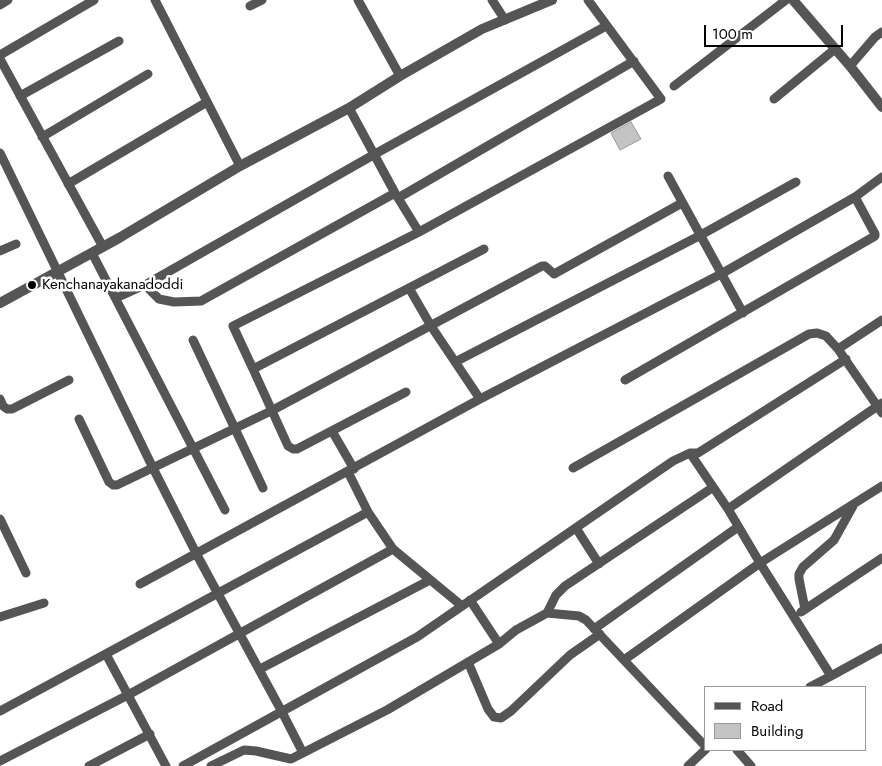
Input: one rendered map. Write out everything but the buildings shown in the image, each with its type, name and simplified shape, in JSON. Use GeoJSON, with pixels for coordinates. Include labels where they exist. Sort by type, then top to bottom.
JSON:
{"type":"FeatureCollection","features":[{"type":"Feature","properties":{"kind":"street"},"geometry":{"type":"LineString","coordinates":[[0,5],[8,0]]}},
{"type":"Feature","properties":{"kind":"street"},"geometry":{"type":"LineString","coordinates":[[0,55],[94,0]]}},
{"type":"Feature","properties":{"kind":"street"},"geometry":{"type":"LineString","coordinates":[[155,0],[240,166]]}},
{"type":"Feature","properties":{"kind":"street"},"geometry":{"type":"LineString","coordinates":[[250,6],[262,0]]}},
{"type":"Feature","properties":{"kind":"street"},"geometry":{"type":"LineString","coordinates":[[358,0],[400,76]]}},
{"type":"Feature","properties":{"kind":"street"},"geometry":{"type":"LineString","coordinates":[[492,0],[505,20]]}},
{"type":"Feature","properties":{"kind":"street"},"geometry":{"type":"LineString","coordinates":[[0,303],[104,247],[240,166],[349,108],[482,29],[552,0]]}},
{"type":"Feature","properties":{"kind":"street"},"geometry":{"type":"LineString","coordinates":[[406,392],[297,449],[293,449],[288,446],[233,326],[418,232],[660,100],[662,97],[588,0]]}},
{"type":"Feature","properties":{"kind":"street"},"geometry":{"type":"LineString","coordinates":[[674,86],[786,0]]}},
{"type":"Feature","properties":{"kind":"street"},"geometry":{"type":"LineString","coordinates":[[793,0],[850,66],[882,107]]}},
{"type":"Feature","properties":{"kind":"street"},"geometry":{"type":"LineString","coordinates":[[116,298],[145,285],[375,154],[606,26]]}},
{"type":"Feature","properties":{"kind":"street"},"geometry":{"type":"LineString","coordinates":[[850,66],[875,37],[882,32]]}},
{"type":"Feature","properties":{"kind":"street"},"geometry":{"type":"LineString","coordinates":[[20,96],[118,41]]}},
{"type":"Feature","properties":{"kind":"street"},"geometry":{"type":"LineString","coordinates":[[774,99],[835,49]]}},
{"type":"Feature","properties":{"kind":"street"},"geometry":{"type":"LineString","coordinates":[[0,59],[104,247]]}},
{"type":"Feature","properties":{"kind":"street"},"geometry":{"type":"LineString","coordinates":[[145,285],[158,299],[174,302],[201,301],[396,195],[634,61]]}},
{"type":"Feature","properties":{"kind":"street"},"geometry":{"type":"LineString","coordinates":[[42,138],[148,74]]}},
{"type":"Feature","properties":{"kind":"street"},"geometry":{"type":"LineString","coordinates":[[68,184],[207,102]]}},
{"type":"Feature","properties":{"kind":"street"},"geometry":{"type":"LineString","coordinates":[[349,108],[418,232]]}},
{"type":"Feature","properties":{"kind":"street"},"geometry":{"type":"LineString","coordinates":[[0,153],[153,468],[197,555],[260,669],[303,753]]}},
{"type":"Feature","properties":{"kind":"street"},"geometry":{"type":"LineString","coordinates":[[668,176],[699,236],[743,313]]}},
{"type":"Feature","properties":{"kind":"street"},"geometry":{"type":"LineString","coordinates":[[140,584],[197,555],[480,399],[721,274],[855,197],[882,177]]}},
{"type":"Feature","properties":{"kind":"street"},"geometry":{"type":"LineString","coordinates":[[455,362],[699,236],[796,182]]}},
{"type":"Feature","properties":{"kind":"street"},"geometry":{"type":"LineString","coordinates":[[625,380],[875,236],[855,197]]}},
{"type":"Feature","properties":{"kind":"street"},"geometry":{"type":"LineString","coordinates":[[79,419],[109,482],[117,485],[271,411],[542,266],[545,266],[554,274],[682,203]]}},
{"type":"Feature","properties":{"kind":"street"},"geometry":{"type":"LineString","coordinates":[[0,251],[16,244]]}},
{"type":"Feature","properties":{"kind":"street"},"geometry":{"type":"LineString","coordinates":[[253,369],[484,249]]}},
{"type":"Feature","properties":{"kind":"street"},"geometry":{"type":"LineString","coordinates":[[92,253],[225,510]]}},
{"type":"Feature","properties":{"kind":"street"},"geometry":{"type":"LineString","coordinates":[[409,288],[431,326],[480,399]]}},
{"type":"Feature","properties":{"kind":"street"},"geometry":{"type":"LineString","coordinates":[[838,349],[882,320]]}},
{"type":"Feature","properties":{"kind":"street"},"geometry":{"type":"LineString","coordinates":[[573,468],[809,334],[817,333],[826,336],[846,359],[881,408],[728,509]]}},
{"type":"Feature","properties":{"kind":"street"},"geometry":{"type":"LineString","coordinates":[[193,340],[263,488]]}},
{"type":"Feature","properties":{"kind":"street"},"geometry":{"type":"LineString","coordinates":[[183,766],[417,637],[673,461],[690,453],[698,453],[846,359]]}},
{"type":"Feature","properties":{"kind":"street"},"geometry":{"type":"LineString","coordinates":[[0,399],[3,406],[7,409],[12,409],[70,380]]}},
{"type":"Feature","properties":{"kind":"street"},"geometry":{"type":"LineString","coordinates":[[332,431],[351,470],[368,512],[393,549],[462,606]]}},
{"type":"Feature","properties":{"kind":"street"},"geometry":{"type":"LineString","coordinates":[[690,453],[728,509],[831,676]]}},
{"type":"Feature","properties":{"kind":"street"},"geometry":{"type":"LineString","coordinates":[[547,613],[556,595],[565,586],[712,488]]}},
{"type":"Feature","properties":{"kind":"street"},"geometry":{"type":"LineString","coordinates":[[624,660],[760,563],[880,491]]}},
{"type":"Feature","properties":{"kind":"street"},"geometry":{"type":"LineString","coordinates":[[805,609],[799,574],[834,540],[853,506]]}},
{"type":"Feature","properties":{"kind":"street"},"geometry":{"type":"LineString","coordinates":[[0,711],[368,512]]}},
{"type":"Feature","properties":{"kind":"street"},"geometry":{"type":"LineString","coordinates":[[0,519],[26,573]]}},
{"type":"Feature","properties":{"kind":"street"},"geometry":{"type":"LineString","coordinates":[[468,662],[488,709],[494,717],[501,718],[511,711],[597,631],[738,527]]}},
{"type":"Feature","properties":{"kind":"street"},"geometry":{"type":"LineString","coordinates":[[576,528],[599,564]]}},
{"type":"Feature","properties":{"kind":"street"},"geometry":{"type":"LineString","coordinates":[[0,761],[128,695],[393,549]]}},
{"type":"Feature","properties":{"kind":"street"},"geometry":{"type":"LineString","coordinates":[[794,616],[882,558]]}},
{"type":"Feature","properties":{"kind":"street"},"geometry":{"type":"LineString","coordinates":[[260,669],[430,580]]}},
{"type":"Feature","properties":{"kind":"street"},"geometry":{"type":"LineString","coordinates":[[470,600],[499,644]]}},
{"type":"Feature","properties":{"kind":"street"},"geometry":{"type":"LineString","coordinates":[[0,617],[44,603]]}},
{"type":"Feature","properties":{"kind":"street"},"geometry":{"type":"LineString","coordinates":[[211,766],[244,750],[291,759],[387,710],[499,644],[516,630],[547,613],[579,616],[586,620],[704,746]]}},
{"type":"Feature","properties":{"kind":"street"},"geometry":{"type":"LineString","coordinates":[[812,686],[882,648]]}},
{"type":"Feature","properties":{"kind":"street"},"geometry":{"type":"LineString","coordinates":[[106,654],[166,766]]}},
{"type":"Feature","properties":{"kind":"street"},"geometry":{"type":"LineString","coordinates":[[89,766],[150,734]]}},
{"type":"Feature","properties":{"kind":"street"},"geometry":{"type":"LineString","coordinates":[[688,766],[704,750]]}},
{"type":"Feature","properties":{"kind":"street"},"geometry":{"type":"LineString","coordinates":[[738,751],[751,766]]}},
{"type":"Feature","properties":{"kind":"place","name":"Kenchanayakanadoddi"},"geometry":{"type":"Point","coordinates":[32,285]}}]}
